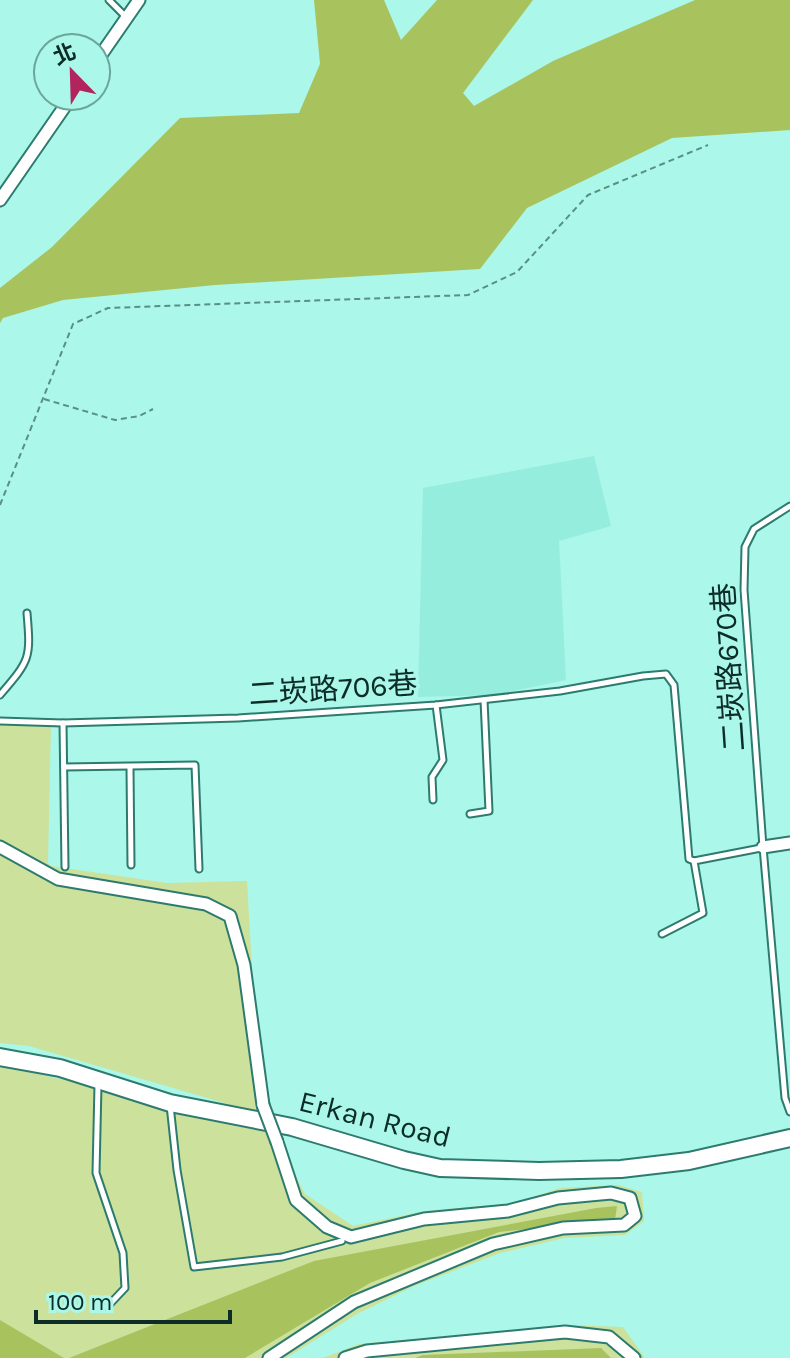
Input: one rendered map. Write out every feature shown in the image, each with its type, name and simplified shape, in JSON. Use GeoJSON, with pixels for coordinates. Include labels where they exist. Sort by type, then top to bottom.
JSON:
{"type":"FeatureCollection","features":[{"type":"Feature","properties":{"kind":"street"},"geometry":{"type":"LineString","coordinates":[[112,39],[139,0]]}},
{"type":"Feature","properties":{"kind":"street"},"geometry":{"type":"LineString","coordinates":[[0,200],[61,112]]}},
{"type":"Feature","properties":{"kind":"street"},"geometry":{"type":"LineString","coordinates":[[763,847],[790,843]]}},
{"type":"Feature","properties":{"kind":"street"},"geometry":{"type":"LineString","coordinates":[[0,847],[58,879],[206,904],[230,916],[244,965],[263,1105],[296,1200],[327,1227],[351,1237],[424,1219],[508,1211],[558,1198],[611,1193],[630,1198],[635,1216],[624,1225],[563,1228],[493,1244],[354,1302],[269,1358]]}},
{"type":"Feature","properties":{"kind":"street","name":"Erkan Road"},"geometry":{"type":"LineString","coordinates":[[0,1057],[60,1068],[170,1103],[292,1127],[440,1168],[539,1171],[621,1169],[689,1161],[790,1138]]}},
{"type":"Feature","properties":{"kind":"street"},"geometry":{"type":"LineString","coordinates":[[345,1358],[367,1351],[565,1332],[609,1337],[634,1358]]}},
{"type":"Feature","properties":{"kind":"lane"},"geometry":{"type":"LineString","coordinates":[[109,0],[126,18]]}},
{"type":"Feature","properties":{"kind":"lane","name":"二崁路670巷"},"geometry":{"type":"LineString","coordinates":[[790,506],[754,529],[745,547],[744,590],[785,1098],[790,1112]]}},
{"type":"Feature","properties":{"kind":"lane"},"geometry":{"type":"LineString","coordinates":[[0,695],[24,667],[30,647],[27,613]]}},
{"type":"Feature","properties":{"kind":"lane","name":"二崁路670巷"},"geometry":{"type":"LineString","coordinates":[[662,934],[703,913],[694,861],[689,859],[674,685],[666,674]]}},
{"type":"Feature","properties":{"kind":"lane","name":"二崁路706巷"},"geometry":{"type":"LineString","coordinates":[[0,721],[63,723],[238,718],[436,705],[560,691],[666,674]]}},
{"type":"Feature","properties":{"kind":"lane"},"geometry":{"type":"LineString","coordinates":[[470,814],[489,811],[484,700]]}},
{"type":"Feature","properties":{"kind":"lane"},"geometry":{"type":"LineString","coordinates":[[433,800],[432,777],[443,760],[436,705]]}},
{"type":"Feature","properties":{"kind":"lane"},"geometry":{"type":"LineString","coordinates":[[63,723],[65,867]]}},
{"type":"Feature","properties":{"kind":"lane"},"geometry":{"type":"LineString","coordinates":[[64,767],[195,765],[199,869]]}},
{"type":"Feature","properties":{"kind":"lane"},"geometry":{"type":"LineString","coordinates":[[130,768],[131,865]]}},
{"type":"Feature","properties":{"kind":"lane"},"geometry":{"type":"LineString","coordinates":[[694,861],[763,847]]}},
{"type":"Feature","properties":{"kind":"lane"},"geometry":{"type":"LineString","coordinates":[[98,1080],[96,1173],[123,1253],[125,1288],[107,1307]]}},
{"type":"Feature","properties":{"kind":"lane"},"geometry":{"type":"LineString","coordinates":[[170,1103],[177,1170],[194,1267],[282,1257],[342,1241]]}},
{"type":"Feature","properties":{"kind":"path"},"geometry":{"type":"LineString","coordinates":[[0,505],[73,324],[108,308],[468,295],[517,272],[588,195],[708,145]]}},
{"type":"Feature","properties":{"kind":"path"},"geometry":{"type":"LineString","coordinates":[[43,399],[115,420],[139,416],[153,409]]}},
{"type":"Feature","properties":{"kind":"shaded area"},"geometry":{"type":"Polygon","coordinates":[[[594,456],[611,526],[559,541],[566,680],[495,695],[418,697],[423,488],[594,456]]]}},
{"type":"Feature","properties":{"kind":"green space"},"geometry":{"type":"Polygon","coordinates":[[[314,0],[384,0],[401,40],[437,0],[533,0],[463,93],[474,106],[553,61],[695,0],[790,0],[790,130],[672,138],[527,208],[480,269],[215,285],[63,300],[3,318],[0,323],[0,288],[52,247],[180,118],[299,113],[320,64],[314,0]]]}},
{"type":"Feature","properties":{"kind":"green space"},"geometry":{"type":"Polygon","coordinates":[[[51,723],[48,863],[51,866],[167,883],[247,881],[253,986],[271,1113],[280,1145],[305,1194],[353,1226],[425,1211],[516,1203],[560,1188],[618,1185],[642,1192],[644,1221],[625,1235],[564,1238],[500,1253],[414,1286],[357,1314],[286,1358],[33,1358],[0,1352],[0,1066],[92,1086],[144,1104],[239,1127],[228,1104],[29,1046],[0,1043],[0,725],[51,723]]]}},
{"type":"Feature","properties":{"kind":"green space"},"geometry":{"type":"Polygon","coordinates":[[[617,1206],[615,1220],[499,1232],[370,1283],[245,1358],[69,1358],[314,1261],[617,1206]]]}},
{"type":"Feature","properties":{"kind":"green space"},"geometry":{"type":"Polygon","coordinates":[[[0,1320],[64,1358],[0,1358],[0,1320]]]}},
{"type":"Feature","properties":{"kind":"green space"},"geometry":{"type":"Polygon","coordinates":[[[570,1325],[623,1327],[645,1358],[323,1358],[359,1344],[570,1325]]]}},
{"type":"Feature","properties":{"kind":"green space"},"geometry":{"type":"Polygon","coordinates":[[[601,1348],[611,1358],[415,1358],[423,1355],[601,1348]]]}}]}
